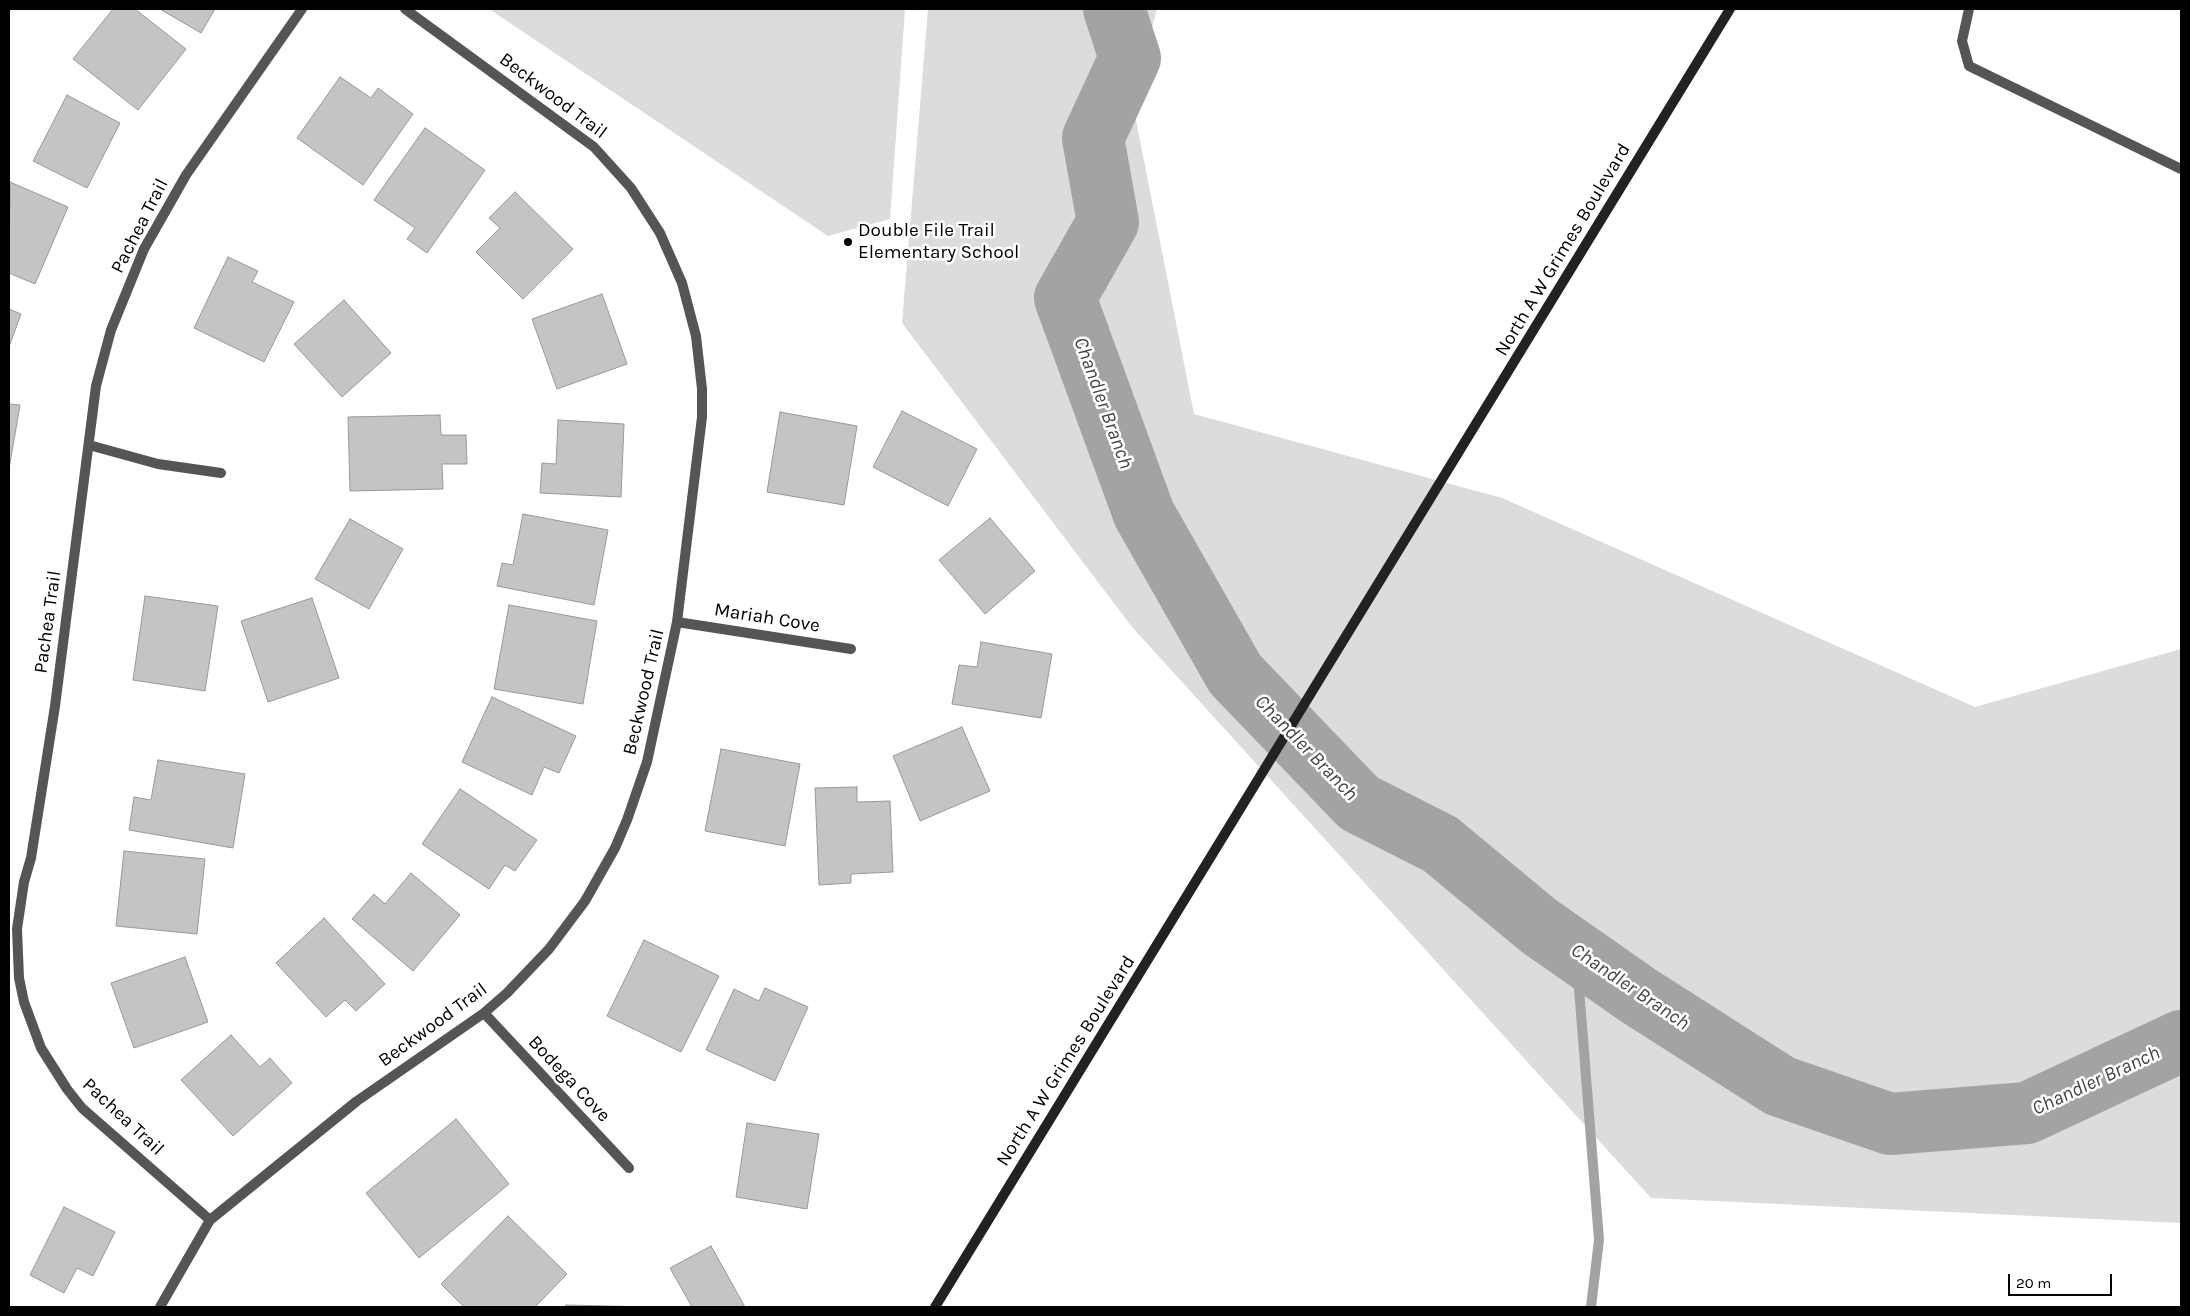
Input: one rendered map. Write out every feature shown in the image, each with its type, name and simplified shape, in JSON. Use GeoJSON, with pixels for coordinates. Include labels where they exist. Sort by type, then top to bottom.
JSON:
{"type":"FeatureCollection","features":[{"type":"Feature","properties":{"kind":"main road","name":"North A W Grimes Boulevard"},"geometry":{"type":"LineString","coordinates":[[935,1307],[1426,509],[1730,9]]}},
{"type":"Feature","properties":{"kind":"street","name":"Pachea Trail"},"geometry":{"type":"LineString","coordinates":[[210,1220],[82,1108],[66,1089],[41,1048],[24,1002],[19,978],[17,929],[24,882],[31,858],[55,706],[96,386],[111,330],[144,249],[186,176],[302,9]]}},
{"type":"Feature","properties":{"kind":"street","name":"Beckwood Trail"},"geometry":{"type":"LineString","coordinates":[[160,1307],[210,1220],[357,1101],[484,1013],[508,993],[549,949],[585,901],[615,848],[627,820],[647,762],[677,622],[702,417],[702,389],[696,336],[682,283],[660,233],[631,188],[594,147],[405,9]]}},
{"type":"Feature","properties":{"kind":"street"},"geometry":{"type":"LineString","coordinates":[[1969,9],[1962,41],[1969,66],[2181,170]]}},
{"type":"Feature","properties":{"kind":"street"},"geometry":{"type":"LineString","coordinates":[[89,445],[158,464],[221,473]]}},
{"type":"Feature","properties":{"kind":"street","name":"Mariah Cove"},"geometry":{"type":"LineString","coordinates":[[677,622],[851,649]]}},
{"type":"Feature","properties":{"kind":"street","name":"Bodega Cove"},"geometry":{"type":"LineString","coordinates":[[484,1013],[629,1168]]}},
{"type":"Feature","properties":{"kind":"shaded area","name":"Double File Trail Elementary School"},"geometry":{"type":"Polygon","coordinates":[[[489,9],[905,9],[890,219],[828,236],[489,9]]]}},
{"type":"Feature","properties":{"kind":"shaded area"},"geometry":{"type":"Polygon","coordinates":[[[928,9],[1157,9],[1132,100],[1194,414],[1502,498],[1975,707],[2181,649],[2181,1223],[1651,1198],[1132,627],[902,323],[928,9]]]}},
{"type":"Feature","properties":{"kind":"building"},"geometry":{"type":"Polygon","coordinates":[[[113,9],[135,9],[186,49],[138,110],[73,59],[113,9]]]}},
{"type":"Feature","properties":{"kind":"building"},"geometry":{"type":"Polygon","coordinates":[[[160,9],[215,9],[201,33],[160,9]]]}},
{"type":"Feature","properties":{"kind":"building"},"geometry":{"type":"Polygon","coordinates":[[[340,77],[371,98],[378,88],[413,114],[363,185],[297,138],[340,77]]]}},
{"type":"Feature","properties":{"kind":"building"},"geometry":{"type":"Polygon","coordinates":[[[67,95],[120,123],[87,188],[33,161],[67,95]]]}},
{"type":"Feature","properties":{"kind":"building"},"geometry":{"type":"Polygon","coordinates":[[[425,128],[485,170],[427,253],[407,239],[415,228],[374,200],[425,128]]]}},
{"type":"Feature","properties":{"kind":"building"},"geometry":{"type":"Polygon","coordinates":[[[10,182],[68,207],[35,284],[9,273],[10,182]]]}},
{"type":"Feature","properties":{"kind":"building"},"geometry":{"type":"Polygon","coordinates":[[[515,192],[573,249],[523,299],[476,252],[500,228],[489,218],[515,192]]]}},
{"type":"Feature","properties":{"kind":"building"},"geometry":{"type":"Polygon","coordinates":[[[228,257],[258,271],[252,282],[294,302],[264,362],[194,328],[228,257]]]}},
{"type":"Feature","properties":{"kind":"building"},"geometry":{"type":"Polygon","coordinates":[[[602,294],[627,364],[557,389],[532,319],[602,294]]]}},
{"type":"Feature","properties":{"kind":"building"},"geometry":{"type":"Polygon","coordinates":[[[344,300],[391,353],[342,397],[294,344],[344,300]]]}},
{"type":"Feature","properties":{"kind":"building"},"geometry":{"type":"Polygon","coordinates":[[[9,309],[21,314],[9,347],[9,309]]]}},
{"type":"Feature","properties":{"kind":"building"},"geometry":{"type":"Polygon","coordinates":[[[9,404],[20,405],[9,469],[9,404]]]}},
{"type":"Feature","properties":{"kind":"building"},"geometry":{"type":"Polygon","coordinates":[[[902,411],[977,449],[948,506],[873,467],[902,411]]]}},
{"type":"Feature","properties":{"kind":"building"},"geometry":{"type":"Polygon","coordinates":[[[780,412],[857,426],[844,505],[767,492],[780,412]]]}},
{"type":"Feature","properties":{"kind":"building"},"geometry":{"type":"Polygon","coordinates":[[[440,415],[441,435],[466,435],[467,464],[442,464],[443,489],[350,491],[348,417],[440,415]]]}},
{"type":"Feature","properties":{"kind":"building"},"geometry":{"type":"Polygon","coordinates":[[[558,420],[624,424],[621,497],[540,493],[542,463],[556,464],[558,420]]]}},
{"type":"Feature","properties":{"kind":"building"},"geometry":{"type":"Polygon","coordinates":[[[523,514],[608,530],[594,605],[497,586],[502,563],[513,565],[523,514]]]}},
{"type":"Feature","properties":{"kind":"building"},"geometry":{"type":"Polygon","coordinates":[[[990,518],[1035,571],[985,614],[939,560],[990,518]]]}},
{"type":"Feature","properties":{"kind":"building"},"geometry":{"type":"Polygon","coordinates":[[[350,519],[403,549],[369,609],[315,579],[350,519]]]}},
{"type":"Feature","properties":{"kind":"building"},"geometry":{"type":"Polygon","coordinates":[[[145,596],[218,606],[205,691],[133,680],[145,596]]]}},
{"type":"Feature","properties":{"kind":"building"},"geometry":{"type":"Polygon","coordinates":[[[312,598],[339,678],[268,702],[241,621],[312,598]]]}},
{"type":"Feature","properties":{"kind":"building"},"geometry":{"type":"Polygon","coordinates":[[[509,605],[597,621],[583,704],[494,689],[509,605]]]}},
{"type":"Feature","properties":{"kind":"building"},"geometry":{"type":"Polygon","coordinates":[[[981,642],[1052,654],[1041,718],[952,704],[959,665],[977,667],[981,642]]]}},
{"type":"Feature","properties":{"kind":"building"},"geometry":{"type":"Polygon","coordinates":[[[492,697],[576,736],[559,773],[544,767],[532,795],[462,762],[492,697]]]}},
{"type":"Feature","properties":{"kind":"building"},"geometry":{"type":"Polygon","coordinates":[[[962,727],[990,791],[920,821],[893,756],[962,727]]]}},
{"type":"Feature","properties":{"kind":"building"},"geometry":{"type":"Polygon","coordinates":[[[721,749],[800,764],[785,846],[705,831],[721,749]]]}},
{"type":"Feature","properties":{"kind":"building"},"geometry":{"type":"Polygon","coordinates":[[[158,760],[245,774],[233,848],[129,830],[134,797],[151,800],[158,760]]]}},
{"type":"Feature","properties":{"kind":"building"},"geometry":{"type":"Polygon","coordinates":[[[857,787],[857,802],[890,801],[893,872],[851,874],[851,883],[819,885],[815,788],[857,787]]]}},
{"type":"Feature","properties":{"kind":"building"},"geometry":{"type":"Polygon","coordinates":[[[460,789],[537,840],[515,871],[505,865],[489,889],[422,844],[460,789]]]}},
{"type":"Feature","properties":{"kind":"building"},"geometry":{"type":"Polygon","coordinates":[[[124,851],[205,859],[197,934],[116,926],[124,851]]]}},
{"type":"Feature","properties":{"kind":"building"},"geometry":{"type":"Polygon","coordinates":[[[411,873],[460,915],[413,971],[352,919],[374,894],[385,904],[411,873]]]}},
{"type":"Feature","properties":{"kind":"building"},"geometry":{"type":"Polygon","coordinates":[[[324,918],[385,984],[356,1011],[345,1000],[326,1017],[276,963],[324,918]]]}},
{"type":"Feature","properties":{"kind":"building"},"geometry":{"type":"Polygon","coordinates":[[[644,940],[719,976],[681,1052],[607,1016],[644,940]]]}},
{"type":"Feature","properties":{"kind":"building"},"geometry":{"type":"Polygon","coordinates":[[[185,957],[208,1022],[134,1048],[111,983],[185,957]]]}},
{"type":"Feature","properties":{"kind":"building"},"geometry":{"type":"Polygon","coordinates":[[[765,988],[808,1007],[775,1081],[706,1050],[734,989],[759,1001],[765,988]]]}},
{"type":"Feature","properties":{"kind":"building"},"geometry":{"type":"Polygon","coordinates":[[[231,1035],[260,1067],[270,1058],[292,1083],[233,1136],[181,1080],[231,1035]]]}},
{"type":"Feature","properties":{"kind":"building"},"geometry":{"type":"Polygon","coordinates":[[[456,1119],[509,1184],[419,1258],[366,1193],[456,1119]]]}},
{"type":"Feature","properties":{"kind":"building"},"geometry":{"type":"Polygon","coordinates":[[[747,1123],[819,1134],[807,1209],[736,1197],[747,1123]]]}},
{"type":"Feature","properties":{"kind":"building"},"geometry":{"type":"Polygon","coordinates":[[[64,1207],[115,1232],[93,1276],[77,1268],[64,1293],[30,1275],[64,1207]]]}},
{"type":"Feature","properties":{"kind":"building"},"geometry":{"type":"Polygon","coordinates":[[[508,1216],[567,1274],[535,1307],[464,1307],[441,1284],[508,1216]]]}},
{"type":"Feature","properties":{"kind":"building"},"geometry":{"type":"Polygon","coordinates":[[[711,1246],[745,1307],[692,1307],[670,1268],[711,1246]]]}},
{"type":"Feature","properties":{"kind":"building"},"geometry":{"type":"Polygon","coordinates":[[[566,1305],[650,1307],[566,1307],[566,1305]]]}},
{"type":"Feature","properties":{"kind":"waterway","name":"Chandler Branch"},"geometry":{"type":"LineString","coordinates":[[1114,9],[1130,58],[1093,138],[1108,222],[1065,298],[1144,514],[1235,674],[1359,803],[1440,844],[1539,926],[1639,996],[1780,1086],[1890,1124],[2027,1113],[2181,1041]]}},
{"type":"Feature","properties":{"kind":"waterway"},"geometry":{"type":"LineString","coordinates":[[1576,951],[1599,1240],[1591,1307]]}},
{"type":"Feature","properties":{"kind":"place","name":"Double File Trail Elementary School"},"geometry":{"type":"Point","coordinates":[848,242]}}]}
